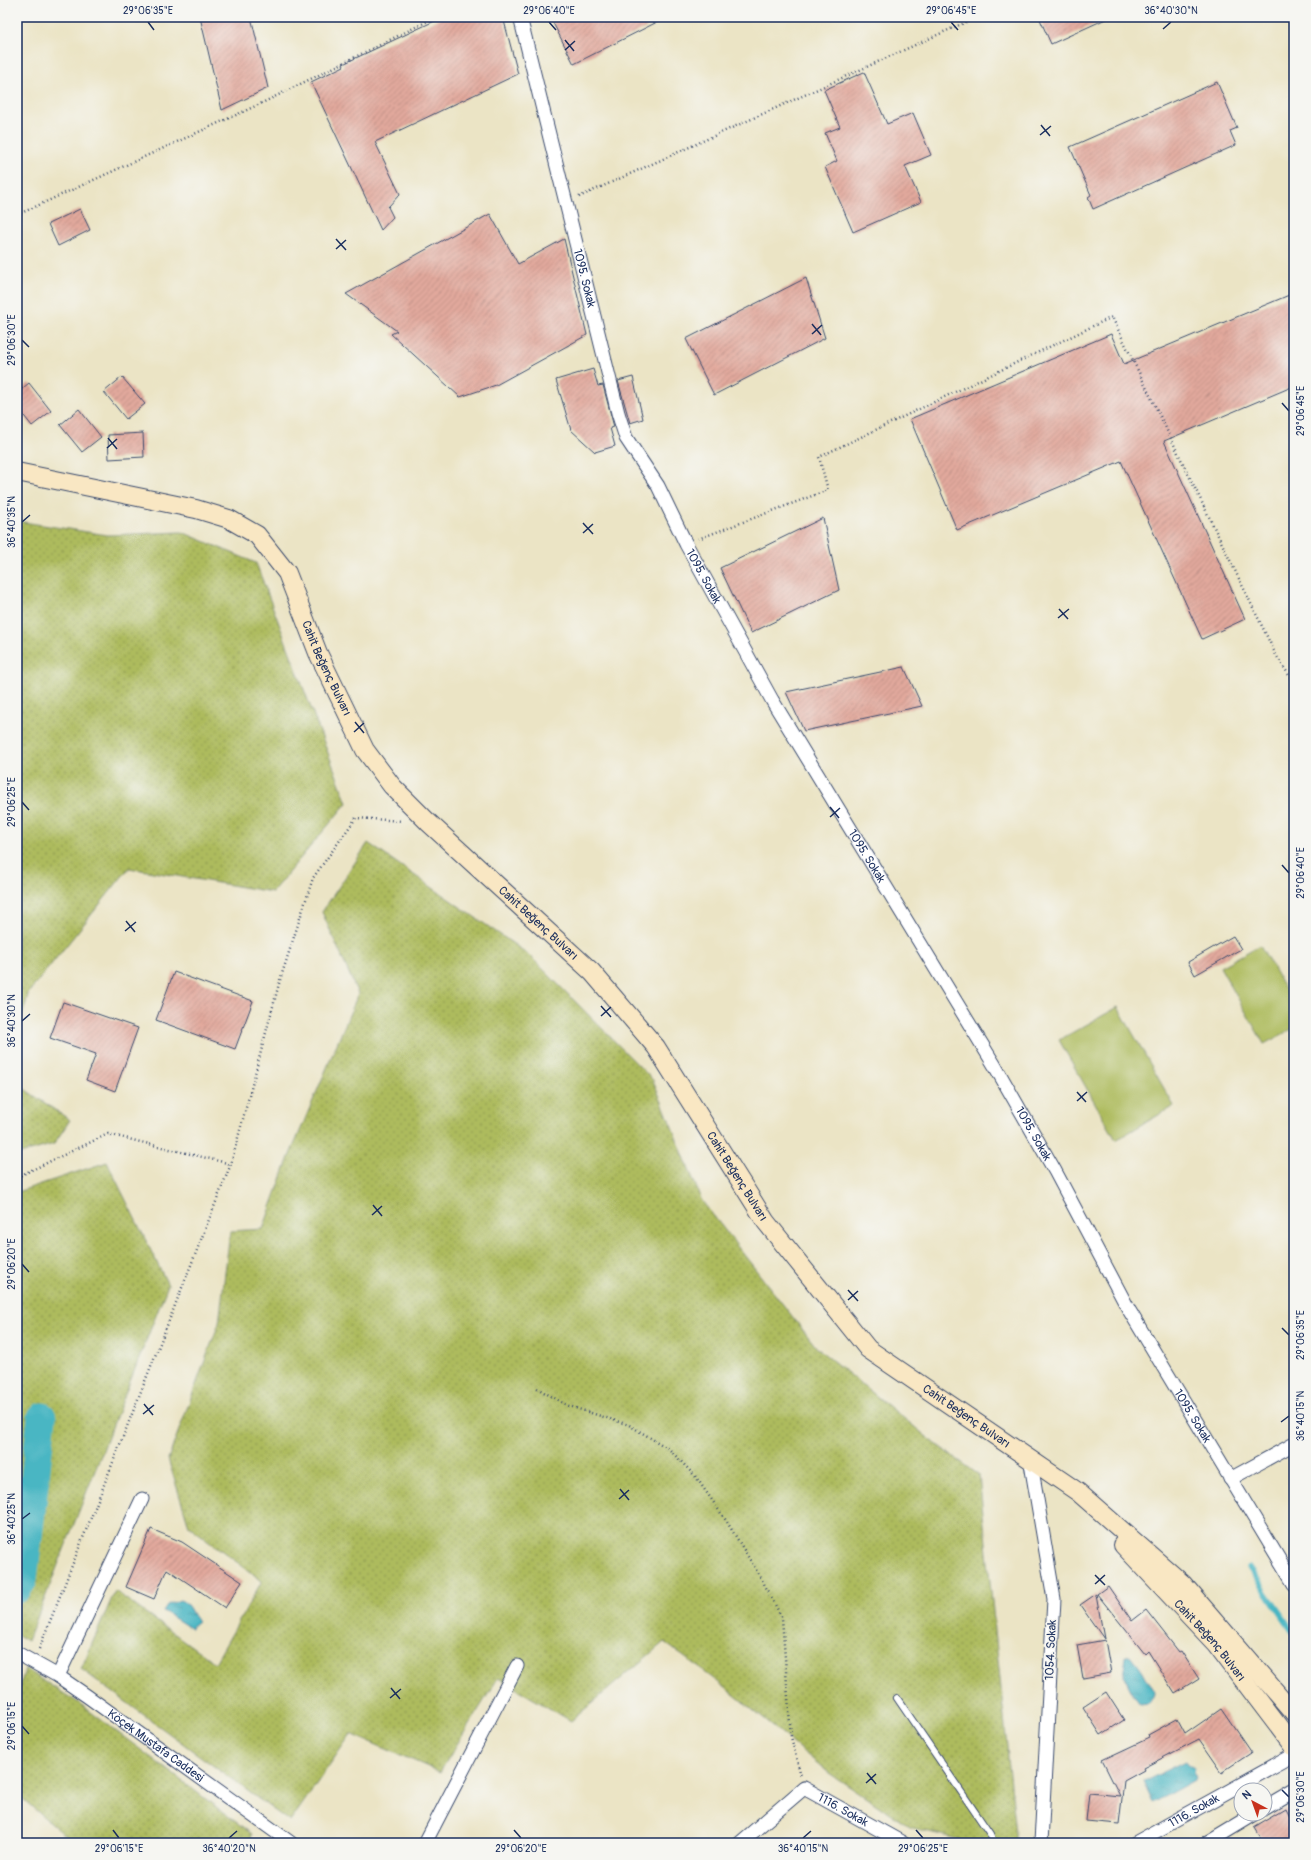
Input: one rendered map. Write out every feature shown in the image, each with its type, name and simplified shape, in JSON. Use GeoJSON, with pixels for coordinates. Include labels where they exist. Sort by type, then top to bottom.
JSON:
{"type":"FeatureCollection","features":[{"type":"Feature","properties":{"kind":"main road","name":"Cahit Beğenç Bulvarı"},"geometry":{"type":"LineString","coordinates":[[17,472],[196,509],[229,519],[257,535],[287,574],[318,653],[365,750],[392,786],[428,822],[592,972],[656,1048],[766,1222],[868,1349],[1078,1492],[1183,1584],[1294,1713]]}},
{"type":"Feature","properties":{"kind":"main road","name":"Cahit Beğenç Bulvarı"},"geometry":{"type":"LineString","coordinates":[[1030,1458],[1122,1544],[1216,1644],[1294,1747]]}},
{"type":"Feature","properties":{"kind":"street","name":"1095. Sokak"},"geometry":{"type":"LineString","coordinates":[[520,17],[618,413],[626,438],[658,486],[686,544],[772,700],[995,1066],[1055,1172],[1129,1310],[1294,1584]]}},
{"type":"Feature","properties":{"kind":"street"},"geometry":{"type":"LineString","coordinates":[[1230,1479],[1294,1444]]}},
{"type":"Feature","properties":{"kind":"street","name":"1054. Sokak"},"geometry":{"type":"LineString","coordinates":[[1030,1458],[1054,1599],[1042,1843]]}},
{"type":"Feature","properties":{"kind":"street"},"geometry":{"type":"LineString","coordinates":[[58,1676],[142,1500]]}},
{"type":"Feature","properties":{"kind":"street","name":"Köçek Mustafa Caddesi"},"geometry":{"type":"LineString","coordinates":[[17,1653],[58,1676],[283,1840]]}},
{"type":"Feature","properties":{"kind":"street"},"geometry":{"type":"LineString","coordinates":[[425,1843],[517,1666]]}},
{"type":"Feature","properties":{"kind":"street","name":"1116. Sokak"},"geometry":{"type":"LineString","coordinates":[[1135,1843],[1294,1755]]}},
{"type":"Feature","properties":{"kind":"street"},"geometry":{"type":"LineString","coordinates":[[740,1843],[804,1788]]}},
{"type":"Feature","properties":{"kind":"street","name":"1116. Sokak"},"geometry":{"type":"LineString","coordinates":[[804,1788],[904,1843]]}},
{"type":"Feature","properties":{"kind":"street"},"geometry":{"type":"LineString","coordinates":[[1273,1803],[1294,1791]]}},
{"type":"Feature","properties":{"kind":"street"},"geometry":{"type":"LineString","coordinates":[[1207,1843],[1242,1822]]}},
{"type":"Feature","properties":{"kind":"lane"},"geometry":{"type":"LineString","coordinates":[[897,1698],[990,1834],[994,1843]]}},
{"type":"Feature","properties":{"kind":"path"},"geometry":{"type":"LineString","coordinates":[[17,215],[253,107],[436,17]]}},
{"type":"Feature","properties":{"kind":"path"},"geometry":{"type":"LineString","coordinates":[[567,202],[977,17]]}},
{"type":"Feature","properties":{"kind":"path"},"geometry":{"type":"LineString","coordinates":[[686,544],[828,490],[820,457],[1112,317],[1276,655],[1294,683]]}},
{"type":"Feature","properties":{"kind":"path"},"geometry":{"type":"LineString","coordinates":[[34,1662],[231,1164],[280,980],[313,878],[356,818],[428,822]]}},
{"type":"Feature","properties":{"kind":"path"},"geometry":{"type":"LineString","coordinates":[[17,1177],[108,1134],[231,1164]]}},
{"type":"Feature","properties":{"kind":"path"},"geometry":{"type":"LineString","coordinates":[[538,1388],[566,1405],[629,1425],[669,1449],[696,1477],[727,1522],[761,1578],[782,1618],[791,1738],[804,1788]]}},
{"type":"Feature","properties":{"kind":"green space"},"geometry":{"type":"Polygon","coordinates":[[[17,521],[107,535],[182,532],[256,563],[347,803],[272,892],[129,868],[29,992],[17,1034],[17,521]]]}},
{"type":"Feature","properties":{"kind":"green space"},"geometry":{"type":"Polygon","coordinates":[[[368,843],[528,954],[653,1080],[702,1201],[817,1348],[932,1441],[979,1475],[1017,1843],[972,1843],[910,1827],[829,1773],[726,1688],[664,1642],[571,1721],[498,1678],[440,1772],[351,1734],[290,1822],[81,1669],[115,1591],[215,1663],[262,1581],[189,1526],[168,1459],[219,1323],[230,1231],[263,1229],[289,1157],[358,994],[322,912],[368,843]]]}},
{"type":"Feature","properties":{"kind":"green space"},"geometry":{"type":"Polygon","coordinates":[[[1260,945],[1294,1005],[1294,1028],[1264,1044],[1220,967],[1260,945]]]}},
{"type":"Feature","properties":{"kind":"green space"},"geometry":{"type":"Polygon","coordinates":[[[1118,1007],[1174,1106],[1116,1140],[1059,1040],[1118,1007]]]}},
{"type":"Feature","properties":{"kind":"green space"},"geometry":{"type":"Polygon","coordinates":[[[17,1084],[70,1120],[54,1144],[17,1155],[17,1084]]]}},
{"type":"Feature","properties":{"kind":"green space"},"geometry":{"type":"Polygon","coordinates":[[[107,1162],[168,1285],[28,1641],[17,1635],[17,1192],[107,1162]]]}},
{"type":"Feature","properties":{"kind":"green space"},"geometry":{"type":"Polygon","coordinates":[[[25,1669],[79,1703],[252,1834],[250,1843],[74,1843],[17,1794],[17,1697],[25,1669]]]}},
{"type":"Feature","properties":{"kind":"water"},"geometry":{"type":"Polygon","coordinates":[[[180,1600],[186,1604],[198,1621],[193,1625],[192,1629],[163,1611],[167,1605],[180,1600]]]}},
{"type":"Feature","properties":{"kind":"water"},"geometry":{"type":"Polygon","coordinates":[[[1131,1656],[1154,1689],[1154,1695],[1149,1703],[1140,1704],[1123,1675],[1126,1657],[1131,1656]]]}},
{"type":"Feature","properties":{"kind":"water"},"geometry":{"type":"Polygon","coordinates":[[[1186,1761],[1190,1766],[1195,1768],[1194,1773],[1196,1779],[1153,1803],[1143,1782],[1186,1761]]]}},
{"type":"Feature","properties":{"kind":"building"},"geometry":{"type":"Polygon","coordinates":[[[200,17],[251,17],[268,88],[222,110],[200,17]]]}},
{"type":"Feature","properties":{"kind":"building"},"geometry":{"type":"Polygon","coordinates":[[[443,17],[503,17],[518,74],[375,142],[400,194],[388,207],[393,217],[381,230],[311,82],[344,66],[343,64],[443,17]]]}},
{"type":"Feature","properties":{"kind":"building"},"geometry":{"type":"Polygon","coordinates":[[[550,17],[667,17],[574,64],[550,17]]]}},
{"type":"Feature","properties":{"kind":"building"},"geometry":{"type":"Polygon","coordinates":[[[1039,17],[1110,17],[1051,44],[1039,17]]]}},
{"type":"Feature","properties":{"kind":"building"},"geometry":{"type":"Polygon","coordinates":[[[864,72],[887,124],[913,113],[931,155],[905,166],[921,202],[853,232],[825,167],[837,161],[825,133],[840,127],[824,90],[864,72]]]}},
{"type":"Feature","properties":{"kind":"building"},"geometry":{"type":"Polygon","coordinates":[[[1217,82],[1237,128],[1230,131],[1236,145],[1093,209],[1088,197],[1091,195],[1070,147],[1217,82]]]}},
{"type":"Feature","properties":{"kind":"building"},"geometry":{"type":"Polygon","coordinates":[[[80,209],[90,230],[58,246],[48,224],[80,209]]]}},
{"type":"Feature","properties":{"kind":"building"},"geometry":{"type":"Polygon","coordinates":[[[490,214],[518,264],[564,239],[587,335],[496,385],[460,397],[391,334],[397,331],[346,294],[490,214]]]}},
{"type":"Feature","properties":{"kind":"building"},"geometry":{"type":"Polygon","coordinates":[[[806,278],[825,338],[714,395],[686,339],[806,278]]]}},
{"type":"Feature","properties":{"kind":"building"},"geometry":{"type":"Polygon","coordinates":[[[1294,293],[1294,386],[1164,441],[1245,619],[1202,639],[1121,461],[957,530],[910,419],[1111,334],[1124,364],[1294,293]]]}},
{"type":"Feature","properties":{"kind":"building"},"geometry":{"type":"Polygon","coordinates":[[[593,369],[598,386],[603,385],[614,427],[610,428],[615,446],[595,452],[571,430],[556,380],[593,369]]]}},
{"type":"Feature","properties":{"kind":"building"},"geometry":{"type":"Polygon","coordinates":[[[122,377],[145,404],[126,419],[104,392],[122,377]]]}},
{"type":"Feature","properties":{"kind":"building"},"geometry":{"type":"Polygon","coordinates":[[[633,377],[643,419],[630,423],[618,381],[633,377]]]}},
{"type":"Feature","properties":{"kind":"building"},"geometry":{"type":"Polygon","coordinates":[[[29,383],[51,411],[32,426],[17,407],[17,393],[29,383]]]}},
{"type":"Feature","properties":{"kind":"building"},"geometry":{"type":"Polygon","coordinates":[[[79,409],[101,437],[82,452],[60,425],[79,409]]]}},
{"type":"Feature","properties":{"kind":"building"},"geometry":{"type":"Polygon","coordinates":[[[143,433],[144,457],[109,459],[108,435],[143,433]]]}},
{"type":"Feature","properties":{"kind":"building"},"geometry":{"type":"Polygon","coordinates":[[[823,518],[839,590],[751,633],[720,568],[823,518]]]}},
{"type":"Feature","properties":{"kind":"building"},"geometry":{"type":"Polygon","coordinates":[[[904,667],[922,706],[804,731],[786,692],[904,667]]]}},
{"type":"Feature","properties":{"kind":"building"},"geometry":{"type":"Polygon","coordinates":[[[1233,936],[1241,949],[1195,975],[1188,962],[1233,936]]]}},
{"type":"Feature","properties":{"kind":"building"},"geometry":{"type":"Polygon","coordinates":[[[174,972],[253,1001],[235,1049],[156,1020],[174,972]]]}},
{"type":"Feature","properties":{"kind":"building"},"geometry":{"type":"Polygon","coordinates":[[[63,1002],[138,1028],[115,1091],[86,1080],[96,1054],[50,1038],[63,1002]]]}},
{"type":"Feature","properties":{"kind":"building"},"geometry":{"type":"Polygon","coordinates":[[[151,1529],[182,1542],[242,1582],[225,1608],[167,1569],[154,1599],[126,1587],[151,1529]]]}},
{"type":"Feature","properties":{"kind":"building"},"geometry":{"type":"Polygon","coordinates":[[[1108,1586],[1132,1621],[1146,1610],[1179,1652],[1181,1651],[1199,1679],[1175,1694],[1148,1651],[1145,1654],[1097,1594],[1108,1586]]]}},
{"type":"Feature","properties":{"kind":"building"},"geometry":{"type":"Polygon","coordinates":[[[1096,1594],[1104,1639],[1080,1605],[1096,1594]]]}},
{"type":"Feature","properties":{"kind":"building"},"geometry":{"type":"Polygon","coordinates":[[[1105,1640],[1111,1673],[1083,1678],[1077,1645],[1105,1640]]]}},
{"type":"Feature","properties":{"kind":"building"},"geometry":{"type":"Polygon","coordinates":[[[1106,1692],[1124,1720],[1101,1735],[1083,1707],[1106,1692]]]}},
{"type":"Feature","properties":{"kind":"building"},"geometry":{"type":"Polygon","coordinates":[[[1221,1709],[1251,1753],[1222,1772],[1199,1739],[1143,1768],[1144,1770],[1124,1781],[1119,1824],[1086,1821],[1089,1793],[1120,1796],[1102,1760],[1149,1738],[1148,1735],[1177,1719],[1185,1734],[1221,1709]]]}},
{"type":"Feature","properties":{"kind":"building"},"geometry":{"type":"Polygon","coordinates":[[[1286,1808],[1294,1824],[1294,1843],[1264,1843],[1254,1827],[1262,1822],[1273,1822],[1273,1816],[1286,1808]]]}},
{"type":"Feature","properties":{"kind":"waterway"},"geometry":{"type":"LineString","coordinates":[[17,1589],[23,1580],[42,1417]]}},
{"type":"Feature","properties":{"kind":"waterway"},"geometry":{"type":"LineString","coordinates":[[1249,1567],[1294,1633]]}}]}
